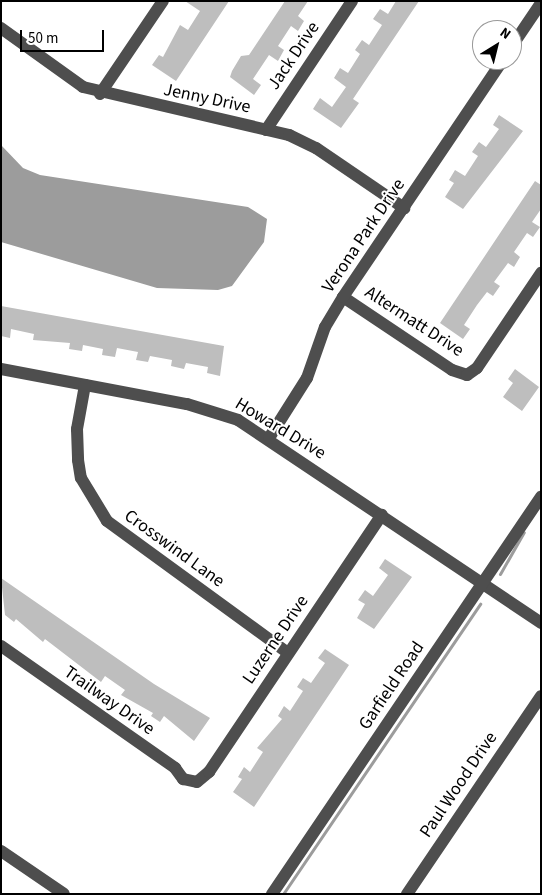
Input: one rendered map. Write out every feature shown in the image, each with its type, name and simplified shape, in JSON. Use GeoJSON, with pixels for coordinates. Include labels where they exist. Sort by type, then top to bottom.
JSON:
{"type":"FeatureCollection","features":[{"type":"Feature","properties":{"kind":"street"},"geometry":{"type":"LineString","coordinates":[[100,94],[163,1]]}},
{"type":"Feature","properties":{"kind":"street","name":"Jack Drive"},"geometry":{"type":"LineString","coordinates":[[266,130],[352,1]]}},
{"type":"Feature","properties":{"kind":"street"},"geometry":{"type":"LineString","coordinates":[[522,31],[541,3]]}},
{"type":"Feature","properties":{"kind":"street","name":"Jenny Drive"},"geometry":{"type":"LineString","coordinates":[[1,28],[63,75],[100,94],[266,130],[316,148],[404,208]]}},
{"type":"Feature","properties":{"kind":"street","name":"Verona Park Drive"},"geometry":{"type":"LineString","coordinates":[[269,438],[307,378],[325,327],[343,297],[496,70]]}},
{"type":"Feature","properties":{"kind":"street","name":"Altermatt Drive"},"geometry":{"type":"LineString","coordinates":[[343,297],[452,370],[467,375],[478,368],[541,273]]}},
{"type":"Feature","properties":{"kind":"street","name":"Howard Drive"},"geometry":{"type":"LineString","coordinates":[[1,369],[206,408],[269,438],[541,623]]}},
{"type":"Feature","properties":{"kind":"street","name":"Crosswind Lane"},"geometry":{"type":"LineString","coordinates":[[85,385],[77,429],[78,460],[85,485],[107,521],[288,653]]}},
{"type":"Feature","properties":{"kind":"street","name":"Garfield Road"},"geometry":{"type":"LineString","coordinates":[[272,894],[541,497]]}},
{"type":"Feature","properties":{"kind":"street","name":"Luzerne Drive"},"geometry":{"type":"LineString","coordinates":[[197,782],[209,772],[382,515]]}},
{"type":"Feature","properties":{"kind":"street","name":"Trailway Drive"},"geometry":{"type":"LineString","coordinates":[[1,646],[175,768],[183,779],[197,782]]}},
{"type":"Feature","properties":{"kind":"street","name":"Paul Wood Drive"},"geometry":{"type":"LineString","coordinates":[[407,894],[541,696]]}},
{"type":"Feature","properties":{"kind":"street"},"geometry":{"type":"LineString","coordinates":[[1,851],[64,894]]}},
{"type":"Feature","properties":{"kind":"shaded area"},"geometry":{"type":"Polygon","coordinates":[[[1,145],[23,168],[40,175],[248,207],[267,219],[264,242],[232,286],[218,290],[157,288],[1,242],[1,145]]]}},
{"type":"Feature","properties":{"kind":"building"},"geometry":{"type":"Polygon","coordinates":[[[185,1],[229,1],[176,81],[152,65],[159,55],[163,57],[180,25],[188,30],[200,11],[185,1]]]}},
{"type":"Feature","properties":{"kind":"building"},"geometry":{"type":"Polygon","coordinates":[[[285,1],[308,1],[298,16],[304,21],[298,31],[291,26],[278,46],[284,50],[278,61],[269,55],[253,79],[261,85],[254,95],[230,77],[241,56],[249,55],[285,1]]]}},
{"type":"Feature","properties":{"kind":"building"},"geometry":{"type":"Polygon","coordinates":[[[396,1],[419,1],[353,99],[359,103],[341,128],[313,109],[320,98],[332,107],[346,87],[334,78],[340,68],[348,73],[360,54],[355,50],[362,40],[369,45],[382,25],[373,19],[380,9],[388,14],[396,1]]]}},
{"type":"Feature","properties":{"kind":"building"},"geometry":{"type":"Polygon","coordinates":[[[499,115],[523,131],[463,209],[445,197],[454,183],[449,180],[455,170],[465,176],[478,156],[472,152],[479,142],[486,147],[499,129],[493,125],[499,115]]]}},
{"type":"Feature","properties":{"kind":"building"},"geometry":{"type":"Polygon","coordinates":[[[535,181],[541,185],[541,209],[532,222],[540,227],[533,237],[527,233],[514,252],[520,257],[514,267],[508,263],[494,282],[500,286],[493,296],[487,292],[477,305],[464,325],[470,329],[463,339],[440,323],[535,181]]]}},
{"type":"Feature","properties":{"kind":"building"},"geometry":{"type":"Polygon","coordinates":[[[1,306],[224,346],[220,376],[207,373],[208,367],[186,363],[184,369],[171,366],[172,360],[150,356],[148,362],[136,360],[138,352],[117,348],[115,357],[102,355],[103,349],[83,345],[82,351],[69,349],[70,343],[33,340],[34,334],[11,329],[10,338],[1,336],[1,306]]]}},
{"type":"Feature","properties":{"kind":"building"},"geometry":{"type":"Polygon","coordinates":[[[515,369],[539,387],[522,411],[503,397],[513,383],[508,379],[515,369]]]}},
{"type":"Feature","properties":{"kind":"building"},"geometry":{"type":"Polygon","coordinates":[[[385,559],[412,577],[374,629],[357,618],[365,604],[358,600],[365,590],[373,596],[388,575],[379,568],[385,559]]]}},
{"type":"Feature","properties":{"kind":"building"},"geometry":{"type":"Polygon","coordinates":[[[1,578],[154,684],[210,718],[194,741],[164,716],[160,722],[151,716],[153,713],[121,695],[125,690],[105,676],[101,682],[45,639],[43,642],[16,619],[14,622],[5,615],[1,578]]]}},
{"type":"Feature","properties":{"kind":"building"},"geometry":{"type":"Polygon","coordinates":[[[325,649],[349,665],[254,807],[233,792],[242,779],[238,777],[244,767],[250,772],[263,752],[257,748],[282,719],[278,716],[284,706],[290,711],[303,691],[297,687],[303,678],[311,683],[325,663],[318,658],[325,649]]]}},
{"type":"Feature","properties":{"kind":"waterway"},"geometry":{"type":"LineString","coordinates":[[500,574],[524,532]]}},
{"type":"Feature","properties":{"kind":"waterway"},"geometry":{"type":"LineString","coordinates":[[283,894],[480,604]]}}]}
